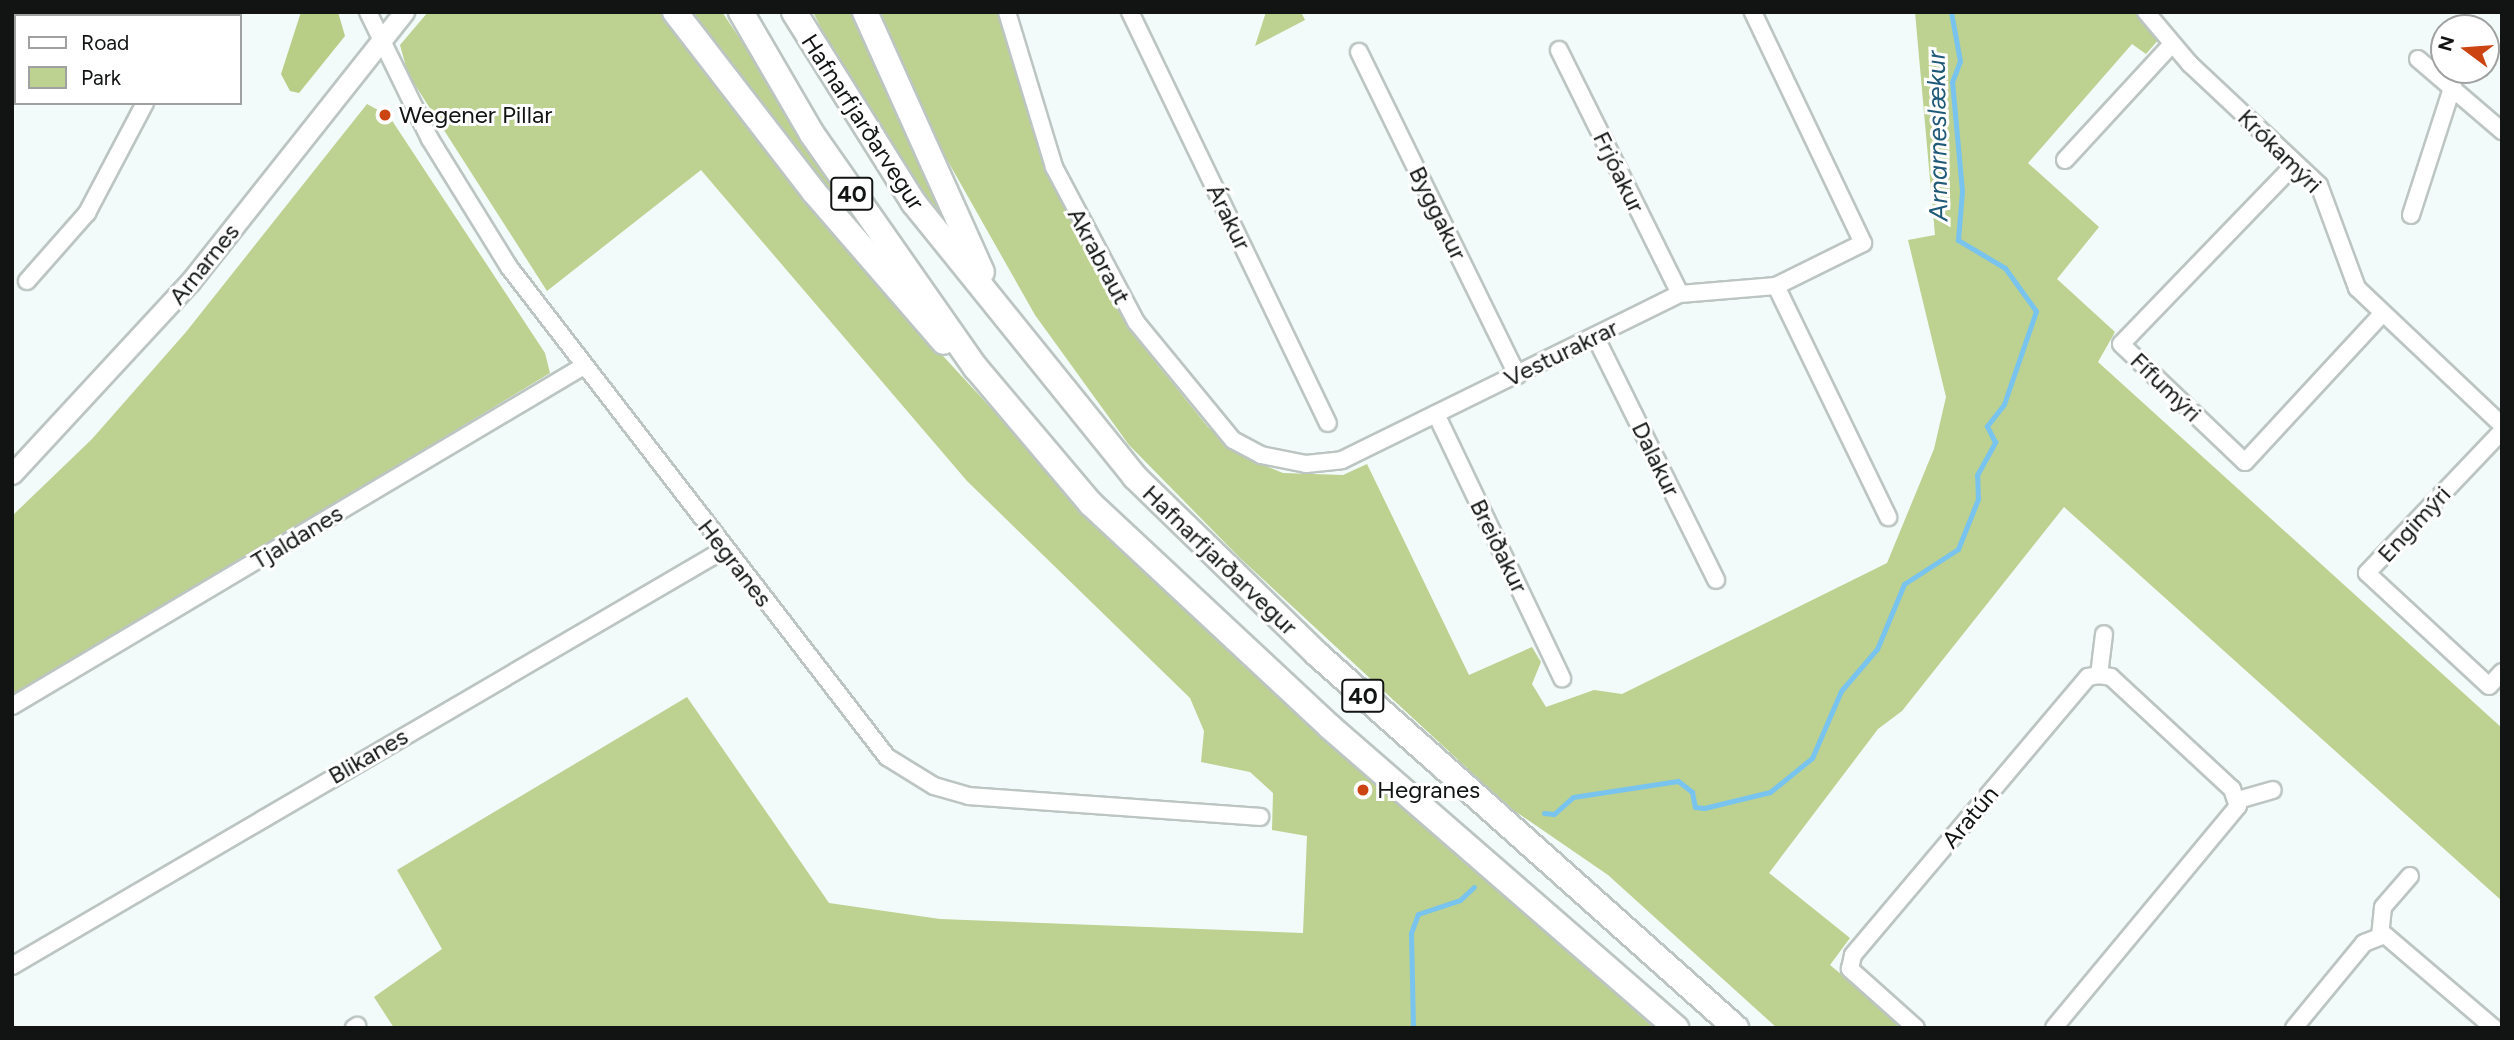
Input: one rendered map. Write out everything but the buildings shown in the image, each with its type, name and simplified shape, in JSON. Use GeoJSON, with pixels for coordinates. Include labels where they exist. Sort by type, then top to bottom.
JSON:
{"type":"FeatureCollection","features":[{"type":"Feature","properties":{"kind":"main road"},"geometry":{"type":"LineString","coordinates":[[675,12],[910,306],[976,368]]}},
{"type":"Feature","properties":{"kind":"main road","name":"Hafnarfjarðarvegur"},"geometry":{"type":"LineString","coordinates":[[741,12],[812,134],[976,368],[1043,451],[1153,567],[1676,1028]]}},
{"type":"Feature","properties":{"kind":"main road","name":"Hafnarfjarðarvegur"},"geometry":{"type":"LineString","coordinates":[[794,12],[906,192],[1018,337],[1135,477],[1242,585],[1736,1028]]}},
{"type":"Feature","properties":{"kind":"main road"},"geometry":{"type":"LineString","coordinates":[[865,12],[962,234],[1018,337]]}},
{"type":"Feature","properties":{"kind":"street","name":"Hegranes"},"geometry":{"type":"LineString","coordinates":[[368,12],[459,189],[582,367],[874,745],[917,778],[985,798],[1260,817]]}},
{"type":"Feature","properties":{"kind":"street"},"geometry":{"type":"LineString","coordinates":[[383,42],[404,12]]}},
{"type":"Feature","properties":{"kind":"street"},"geometry":{"type":"LineString","coordinates":[[383,42],[417,12]]}},
{"type":"Feature","properties":{"kind":"street","name":"Árakur"},"geometry":{"type":"LineString","coordinates":[[1130,12],[1328,423]]}},
{"type":"Feature","properties":{"kind":"street","name":"Vesturakrar"},"geometry":{"type":"LineString","coordinates":[[1261,455],[1299,464],[1342,460],[1680,294],[1776,286],[1863,243],[1753,12]]}},
{"type":"Feature","properties":{"kind":"street","name":"Krókamýri"},"geometry":{"type":"LineString","coordinates":[[2146,12],[2172,44],[2325,195],[2351,281],[2502,425]]}},
{"type":"Feature","properties":{"kind":"street","name":"Akrabraut"},"geometry":{"type":"LineString","coordinates":[[1011,13],[1037,124],[1097,258],[1160,357],[1201,408],[1233,440],[1261,455]]}},
{"type":"Feature","properties":{"kind":"street","name":"Arnarnes"},"geometry":{"type":"LineString","coordinates":[[12,474],[190,282],[383,42]]}},
{"type":"Feature","properties":{"kind":"street"},"geometry":{"type":"LineString","coordinates":[[2065,160],[2172,44]]}},
{"type":"Feature","properties":{"kind":"street","name":"Frjóakur"},"geometry":{"type":"LineString","coordinates":[[1559,50],[1680,294]]}},
{"type":"Feature","properties":{"kind":"street","name":"Byggakur"},"geometry":{"type":"LineString","coordinates":[[1359,52],[1517,374]]}},
{"type":"Feature","properties":{"kind":"street"},"geometry":{"type":"LineString","coordinates":[[2418,59],[2453,85],[2502,131]]}},
{"type":"Feature","properties":{"kind":"street"},"geometry":{"type":"LineString","coordinates":[[2411,215],[2453,85]]}},
{"type":"Feature","properties":{"kind":"street"},"geometry":{"type":"LineString","coordinates":[[27,281],[87,213],[144,105]]}},
{"type":"Feature","properties":{"kind":"street","name":"Fífumýri"},"geometry":{"type":"LineString","coordinates":[[2295,164],[2121,344],[2245,462],[2383,313]]}},
{"type":"Feature","properties":{"kind":"street"},"geometry":{"type":"LineString","coordinates":[[1776,286],[1888,517]]}},
{"type":"Feature","properties":{"kind":"street","name":"Dalakur"},"geometry":{"type":"LineString","coordinates":[[1595,338],[1716,580]]}},
{"type":"Feature","properties":{"kind":"street","name":"Tjaldanes"},"geometry":{"type":"LineString","coordinates":[[12,706],[582,367]]}},
{"type":"Feature","properties":{"kind":"street","name":"Breiðakur"},"geometry":{"type":"LineString","coordinates":[[1436,414],[1562,678]]}},
{"type":"Feature","properties":{"kind":"street","name":"Engimýri"},"geometry":{"type":"LineString","coordinates":[[2502,432],[2367,573],[2488,686],[2502,672]]}},
{"type":"Feature","properties":{"kind":"street","name":"Blikanes"},"geometry":{"type":"LineString","coordinates":[[12,966],[724,549]]}},
{"type":"Feature","properties":{"kind":"street"},"geometry":{"type":"LineString","coordinates":[[2104,634],[2099,675],[2111,677],[2238,800]]}},
{"type":"Feature","properties":{"kind":"street","name":"Aratún"},"geometry":{"type":"LineString","coordinates":[[1916,1028],[1850,969],[1853,955],[2079,688],[2099,675]]}},
{"type":"Feature","properties":{"kind":"street"},"geometry":{"type":"LineString","coordinates":[[2238,800],[2273,790]]}},
{"type":"Feature","properties":{"kind":"street"},"geometry":{"type":"LineString","coordinates":[[2054,1028],[2234,816],[2238,800]]}},
{"type":"Feature","properties":{"kind":"street"},"geometry":{"type":"LineString","coordinates":[[2380,936],[2383,907],[2410,876]]}},
{"type":"Feature","properties":{"kind":"street"},"geometry":{"type":"LineString","coordinates":[[2294,1028],[2364,943],[2380,936],[2396,939],[2494,1028]]}},
{"type":"Feature","properties":{"kind":"green space"},"geometry":{"type":"Polygon","coordinates":[[[301,12],[338,12],[345,36],[299,93],[290,91],[281,74],[301,12]]]}},
{"type":"Feature","properties":{"kind":"green space"},"geometry":{"type":"Polygon","coordinates":[[[428,12],[662,12],[908,318],[1133,562],[1654,1028],[394,1028],[374,997],[442,949],[397,870],[687,697],[829,903],[940,919],[1303,933],[1307,836],[1272,830],[1273,793],[1250,772],[1201,762],[1204,731],[1190,698],[967,481],[701,170],[547,291],[408,74],[400,45],[428,12]]]}},
{"type":"Feature","properties":{"kind":"green space"},"geometry":{"type":"Polygon","coordinates":[[[691,12],[722,12],[865,225],[846,213],[691,12]]]}},
{"type":"Feature","properties":{"kind":"green space"},"geometry":{"type":"Polygon","coordinates":[[[813,12],[854,12],[946,224],[862,109],[813,12]]]}},
{"type":"Feature","properties":{"kind":"green space"},"geometry":{"type":"Polygon","coordinates":[[[876,12],[1000,12],[1059,193],[1131,332],[1208,427],[1251,460],[1283,473],[1343,475],[1367,464],[1469,675],[1532,647],[1541,662],[1532,684],[1546,707],[1594,690],[1622,694],[1887,563],[1934,449],[1946,397],[1908,240],[1935,235],[1915,12],[2141,12],[2159,39],[2146,54],[2132,44],[2028,163],[2099,227],[2057,279],[2115,332],[2098,362],[2502,728],[2502,901],[2064,507],[1902,711],[1878,729],[1769,873],[1850,938],[1830,965],[1906,1028],[1777,1028],[1608,875],[1509,807],[1240,558],[1129,445],[1035,315],[924,119],[876,12]]]}},
{"type":"Feature","properties":{"kind":"green space"},"geometry":{"type":"Polygon","coordinates":[[[1266,12],[1301,12],[1305,20],[1255,46],[1266,12]]]}},
{"type":"Feature","properties":{"kind":"green space"},"geometry":{"type":"Polygon","coordinates":[[[367,104],[389,116],[545,353],[550,373],[12,699],[12,516],[92,439],[186,332],[367,104]]]}},
{"type":"Feature","properties":{"kind":"waterway","name":"Arnarneslækur"},"geometry":{"type":"LineString","coordinates":[[1544,813],[1554,814],[1573,797],[1678,781],[1692,792],[1695,807],[1704,808],[1770,792],[1812,758],[1841,691],[1877,649],[1904,584],[1958,549],[1978,499],[1977,475],[1995,442],[1987,426],[2004,404],[2036,311],[2005,268],[1958,240],[1962,191],[1952,82],[1960,61],[1951,12]]}},
{"type":"Feature","properties":{"kind":"waterway","name":"Arnarneslækur"},"geometry":{"type":"LineString","coordinates":[[1413,1028],[1411,933],[1418,914],[1460,900],[1474,887]]}},
{"type":"Feature","properties":{"kind":"place","name":"Wegener Pillar"},"geometry":{"type":"Point","coordinates":[385,115]}},
{"type":"Feature","properties":{"kind":"place","name":"Hegranes"},"geometry":{"type":"Point","coordinates":[1363,790]}}]}
